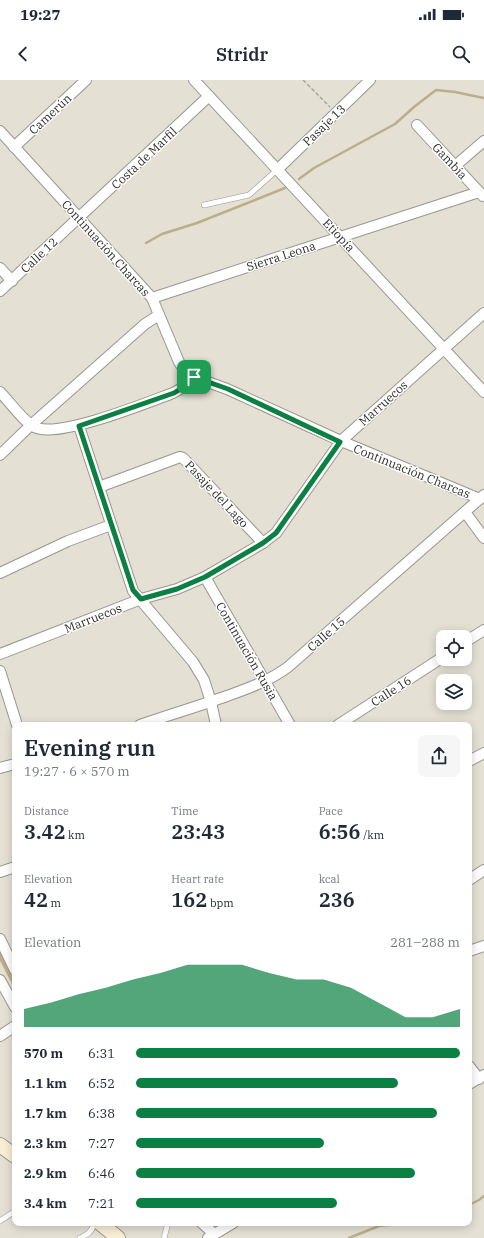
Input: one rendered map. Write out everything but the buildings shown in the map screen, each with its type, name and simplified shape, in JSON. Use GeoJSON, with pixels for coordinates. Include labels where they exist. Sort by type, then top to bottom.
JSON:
{"type":"FeatureCollection","features":[{"type":"Feature","properties":{"kind":"street","name":"Camerún"},"geometry":{"type":"LineString","coordinates":[[14,147],[86,80]]}},
{"type":"Feature","properties":{"kind":"street","name":"Etiopía"},"geometry":{"type":"LineString","coordinates":[[194,80],[484,392]]}},
{"type":"Feature","properties":{"kind":"street","name":"Pasaje 13"},"geometry":{"type":"LineString","coordinates":[[278,169],[370,80]]}},
{"type":"Feature","properties":{"kind":"street","name":"Costa de Marfil"},"geometry":{"type":"LineString","coordinates":[[79,219],[209,96]]}},
{"type":"Feature","properties":{"kind":"street","name":"Gambia"},"geometry":{"type":"LineString","coordinates":[[417,125],[482,195]]}},
{"type":"Feature","properties":{"kind":"street","name":"Continuación Charcas"},"geometry":{"type":"LineString","coordinates":[[0,131],[152,298],[178,362],[185,371],[194,377],[228,389],[340,442],[482,497]]}},
{"type":"Feature","properties":{"kind":"street"},"geometry":{"type":"LineString","coordinates":[[455,166],[484,141]]}},
{"type":"Feature","properties":{"kind":"street","name":"Sierra Leona"},"geometry":{"type":"LineString","coordinates":[[152,298],[340,236],[482,195]]}},
{"type":"Feature","properties":{"kind":"street","name":"Calle 12"},"geometry":{"type":"LineString","coordinates":[[0,291],[79,219]]}},
{"type":"Feature","properties":{"kind":"street"},"geometry":{"type":"LineString","coordinates":[[0,268],[12,281]]}},
{"type":"Feature","properties":{"kind":"street","name":"Marruecos"},"geometry":{"type":"LineString","coordinates":[[0,654],[141,599],[177,589],[205,577],[263,543],[276,533],[340,442],[484,313]]}},
{"type":"Feature","properties":{"kind":"street"},"geometry":{"type":"LineString","coordinates":[[0,455],[31,425],[145,324],[159,315]]}},
{"type":"Feature","properties":{"kind":"street"},"geometry":{"type":"LineString","coordinates":[[0,392],[31,425],[38,429],[44,430],[79,426],[174,393],[194,377]]}},
{"type":"Feature","properties":{"kind":"street"},"geometry":{"type":"LineString","coordinates":[[79,426],[133,590],[193,662],[204,680],[215,722]]}},
{"type":"Feature","properties":{"kind":"street","name":"Pasaje del Lago"},"geometry":{"type":"LineString","coordinates":[[99,487],[180,457],[183,458],[263,543]]}},
{"type":"Feature","properties":{"kind":"street","name":"Calle 15"},"geometry":{"type":"LineString","coordinates":[[149,722],[211,702],[275,677],[288,668],[482,497]]}},
{"type":"Feature","properties":{"kind":"street","name":"Continuación Charcas"},"geometry":{"type":"LineString","coordinates":[[465,512],[484,538]]}},
{"type":"Feature","properties":{"kind":"street"},"geometry":{"type":"LineString","coordinates":[[0,573],[68,541],[111,525]]}},
{"type":"Feature","properties":{"kind":"street","name":"Continuación Rusia"},"geometry":{"type":"LineString","coordinates":[[205,577],[288,722]]}},
{"type":"Feature","properties":{"kind":"street"},"geometry":{"type":"LineString","coordinates":[[472,638],[484,630]]}},
{"type":"Feature","properties":{"kind":"street","name":"Calle 16"},"geometry":{"type":"LineString","coordinates":[[343,722],[436,662]]}},
{"type":"Feature","properties":{"kind":"street"},"geometry":{"type":"LineString","coordinates":[[0,671],[16,722]]}},
{"type":"Feature","properties":{"kind":"street"},"geometry":{"type":"LineString","coordinates":[[472,759],[484,753]]}},
{"type":"Feature","properties":{"kind":"street"},"geometry":{"type":"LineString","coordinates":[[0,768],[12,765]]}},
{"type":"Feature","properties":{"kind":"street"},"geometry":{"type":"LineString","coordinates":[[0,872],[12,868]]}},
{"type":"Feature","properties":{"kind":"street"},"geometry":{"type":"LineString","coordinates":[[472,878],[484,870]]}},
{"type":"Feature","properties":{"kind":"street"},"geometry":{"type":"LineString","coordinates":[[0,939],[12,964]]}},
{"type":"Feature","properties":{"kind":"street"},"geometry":{"type":"LineString","coordinates":[[472,948],[484,946]]}},
{"type":"Feature","properties":{"kind":"street"},"geometry":{"type":"LineString","coordinates":[[0,980],[12,1002]]}},
{"type":"Feature","properties":{"kind":"street"},"geometry":{"type":"LineString","coordinates":[[0,1036],[12,1028]]}},
{"type":"Feature","properties":{"kind":"street"},"geometry":{"type":"LineString","coordinates":[[472,1069],[482,1077],[472,1082]]}},
{"type":"Feature","properties":{"kind":"street"},"geometry":{"type":"LineString","coordinates":[[0,1145],[12,1154]]}},
{"type":"Feature","properties":{"kind":"street"},"geometry":{"type":"LineString","coordinates":[[104,1226],[118,1238]]}},
{"type":"Feature","properties":{"kind":"street"},"geometry":{"type":"LineString","coordinates":[[204,1226],[211,1236],[229,1226]]}},
{"type":"Feature","properties":{"kind":"lane"},"geometry":{"type":"LineString","coordinates":[[204,205],[249,195],[278,169]]}},
{"type":"Feature","properties":{"kind":"lane"},"geometry":{"type":"LineString","coordinates":[[0,1221],[12,1213]]}},
{"type":"Feature","properties":{"kind":"lane"},"geometry":{"type":"LineString","coordinates":[[80,1238],[88,1234],[93,1226]]}},
{"type":"Feature","properties":{"kind":"lane"},"geometry":{"type":"LineString","coordinates":[[164,1238],[167,1226]]}},
{"type":"Feature","properties":{"kind":"path"},"geometry":{"type":"LineString","coordinates":[[302,80],[336,113]]}},
{"type":"Feature","properties":{"kind":"waterway"},"geometry":{"type":"LineString","coordinates":[[299,179],[314,168],[395,124],[436,90],[484,98]]}},
{"type":"Feature","properties":{"kind":"waterway"},"geometry":{"type":"LineString","coordinates":[[146,243],[162,234],[197,223],[285,188]]}},
{"type":"Feature","properties":{"kind":"waterway"},"geometry":{"type":"LineString","coordinates":[[0,951],[12,974]]}},
{"type":"Feature","properties":{"kind":"waterway"},"geometry":{"type":"LineString","coordinates":[[472,1204],[484,1196]]}},
{"type":"Feature","properties":{"kind":"waterway"},"geometry":{"type":"LineString","coordinates":[[349,1238],[379,1226]]}},
{"type":"Feature","properties":{"kind":"route"},"geometry":{"type":"LineString","coordinates":[[194,377],[228,389],[340,442],[276,533],[270,538],[253,550],[205,577],[177,589],[141,599],[133,590],[79,426],[174,393],[194,377]]}}]}
